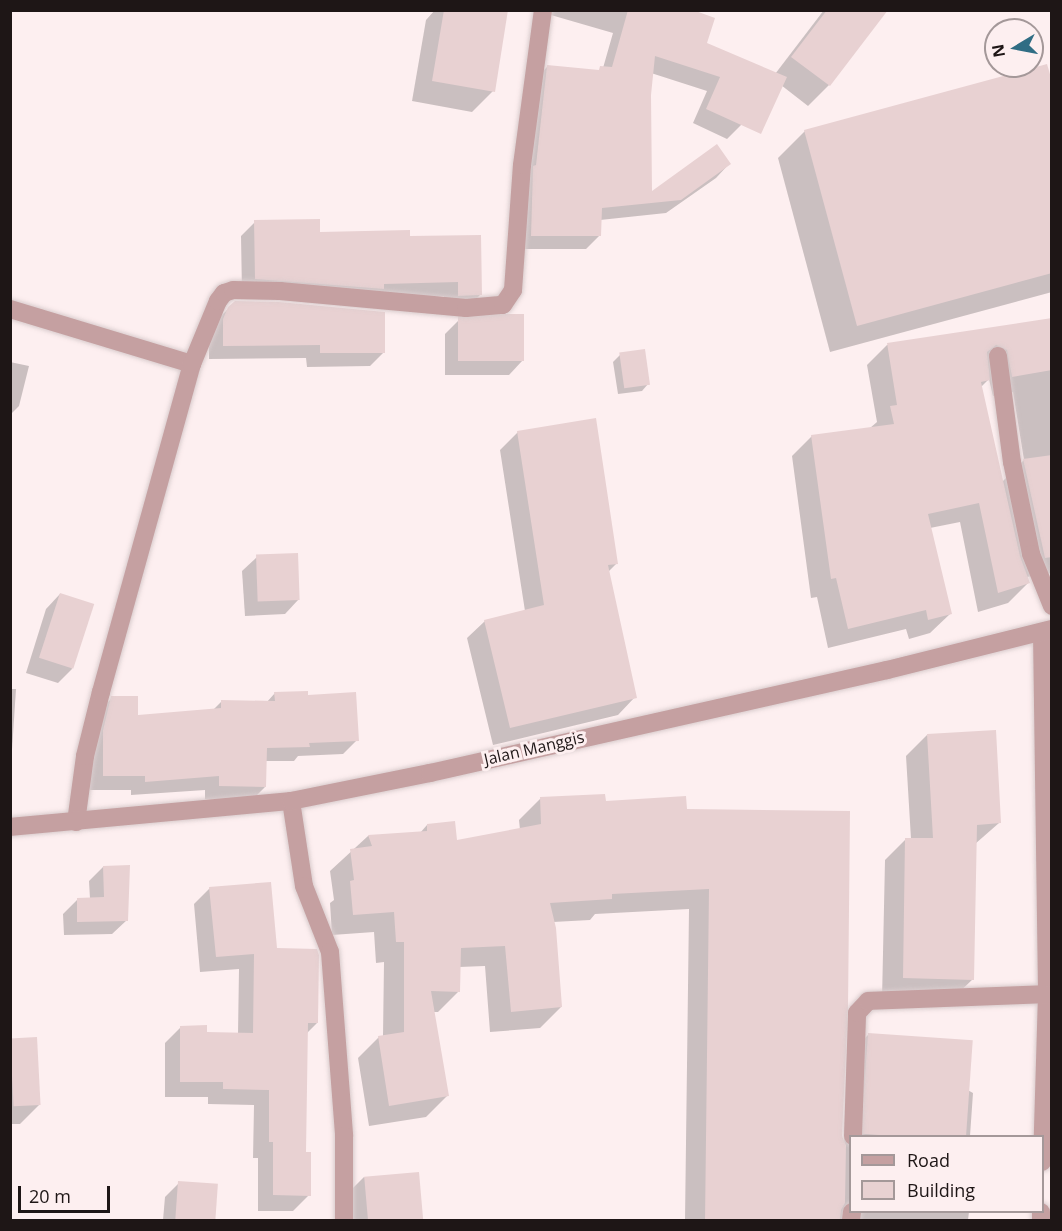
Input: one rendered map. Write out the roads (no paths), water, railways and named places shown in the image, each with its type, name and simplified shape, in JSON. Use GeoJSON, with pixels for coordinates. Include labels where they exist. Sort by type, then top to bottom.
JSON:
{"type":"FeatureCollection","features":[{"type":"Feature","properties":{"kind":"street"},"geometry":{"type":"LineString","coordinates":[[76,822],[85,756],[102,692],[192,364],[218,301],[224,293],[233,290],[280,291],[466,308],[503,305],[509,299],[514,280],[522,165],[543,10]]}},
{"type":"Feature","properties":{"kind":"street"},"geometry":{"type":"LineString","coordinates":[[10,309],[192,364]]}},
{"type":"Feature","properties":{"kind":"street"},"geometry":{"type":"LineString","coordinates":[[998,356],[1012,462],[1031,554],[1052,606]]}},
{"type":"Feature","properties":{"kind":"street"},"geometry":{"type":"LineString","coordinates":[[1043,1135],[1047,994],[1047,630]]}},
{"type":"Feature","properties":{"kind":"street","name":"Jalan Manggis"},"geometry":{"type":"LineString","coordinates":[[10,827],[291,801],[430,773],[875,673],[1047,630]]}},
{"type":"Feature","properties":{"kind":"street"},"geometry":{"type":"LineString","coordinates":[[291,801],[304,886],[330,952],[344,1136],[344,1221]]}},
{"type":"Feature","properties":{"kind":"street"},"geometry":{"type":"LineString","coordinates":[[854,1135],[857,1013],[868,1001],[1047,994]]}}]}
